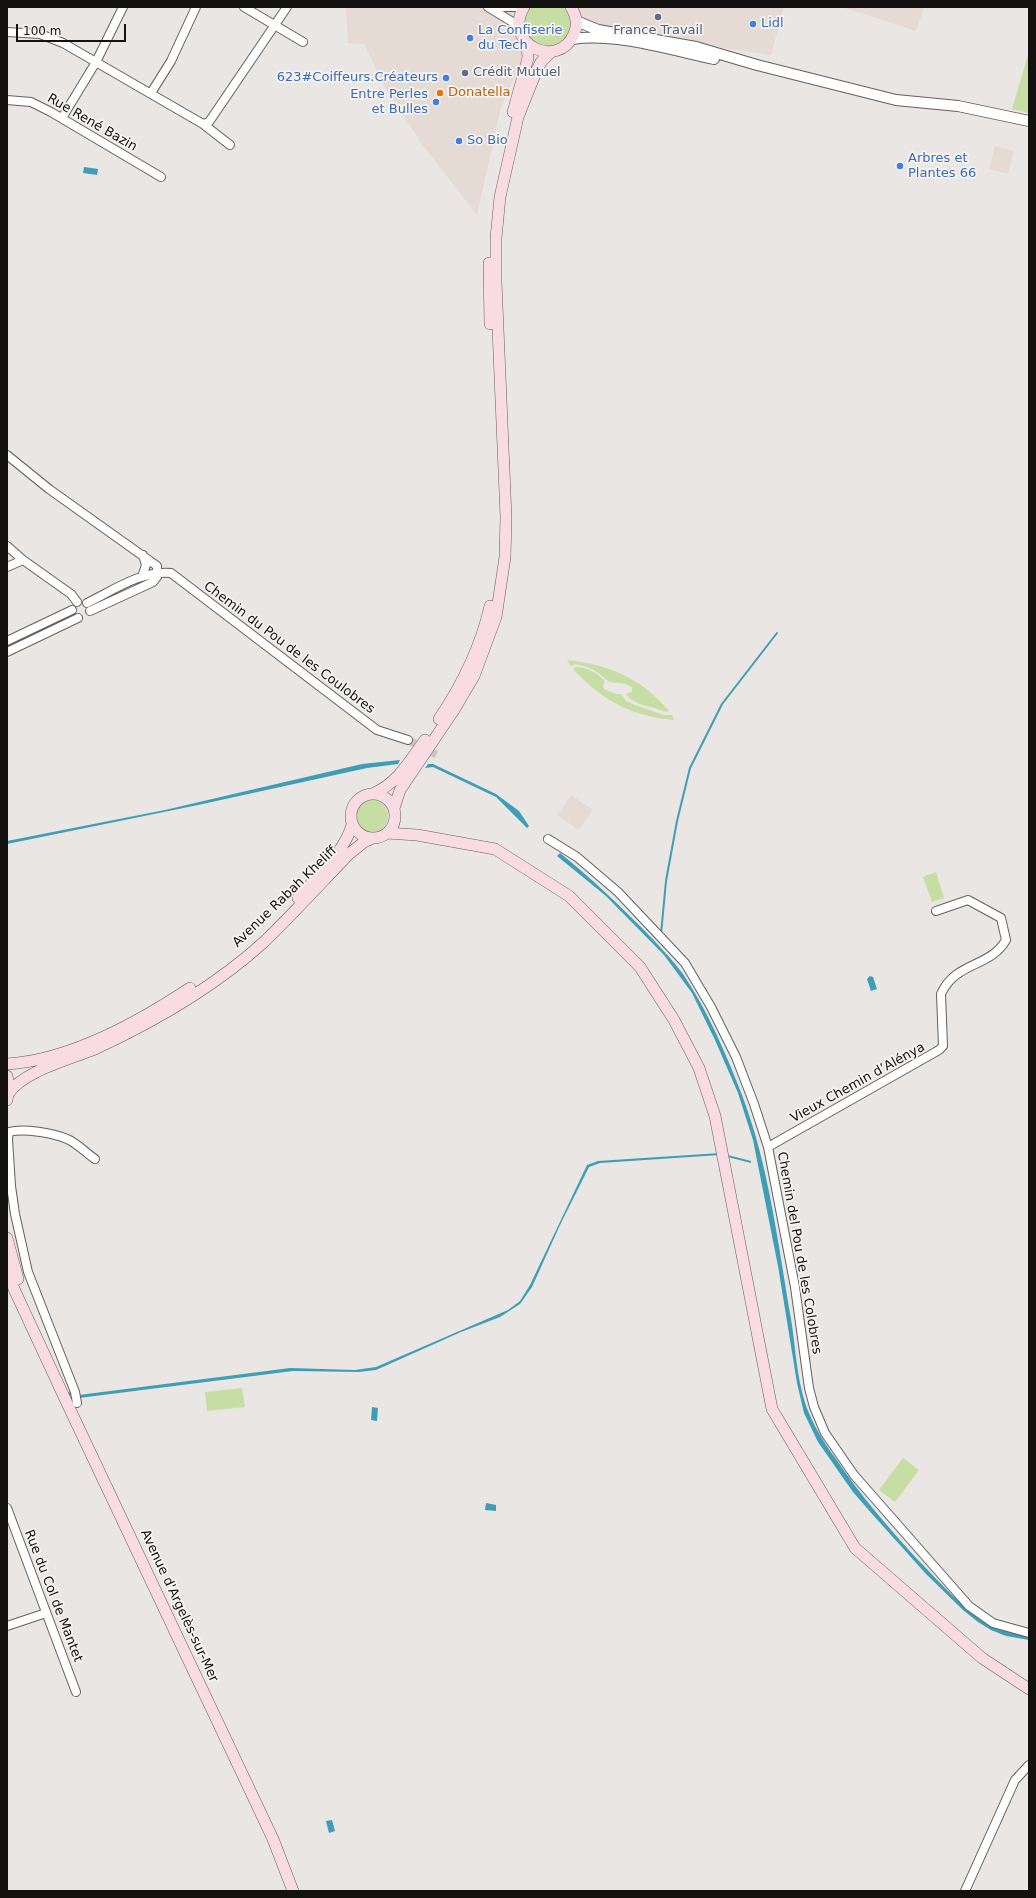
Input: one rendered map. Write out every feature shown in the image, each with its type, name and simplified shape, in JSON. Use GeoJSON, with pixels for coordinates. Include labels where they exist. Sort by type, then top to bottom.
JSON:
{"type":"FeatureCollection","features":[{"type":"Feature","properties":{"kind":"main road"},"geometry":{"type":"LineString","coordinates":[[524,7],[519,19],[521,35],[534,49],[543,52],[560,49],[572,39],[576,30],[575,13]]}},
{"type":"Feature","properties":{"kind":"main road"},"geometry":{"type":"LineString","coordinates":[[527,43],[528,58],[524,75],[499,161],[493,198],[489,240],[488,282],[499,514],[498,556],[488,616],[466,674],[447,707],[405,767],[383,790],[368,794],[356,800],[350,812],[352,825],[360,835],[373,838],[387,833],[417,835],[495,849],[569,896],[640,967],[674,1020],[699,1068],[715,1116],[772,1410],[855,1548],[982,1658],[1029,1689]]}},
{"type":"Feature","properties":{"kind":"main road"},"geometry":{"type":"LineString","coordinates":[[387,833],[391,829],[400,790],[454,710],[474,676],[496,617],[505,557],[506,517],[496,282],[496,238],[500,197],[518,117],[536,72],[542,62],[552,51]]}},
{"type":"Feature","properties":{"kind":"main road"},"geometry":{"type":"LineString","coordinates":[[374,793],[386,798],[402,829],[417,835]]}},
{"type":"Feature","properties":{"kind":"main road","name":"Avenue Rabah Kheliff"},"geometry":{"type":"LineString","coordinates":[[7,1064],[28,1062],[55,1056],[94,1040],[152,1011],[202,979],[260,935],[295,901],[339,851],[350,832],[352,825]]}},
{"type":"Feature","properties":{"kind":"main road","name":"Avenue Rabah Kheliff"},"geometry":{"type":"LineString","coordinates":[[8,1097],[14,1086],[21,1080],[139,1027],[181,1003],[210,983],[263,942],[349,854],[364,842],[373,838]]}},
{"type":"Feature","properties":{"kind":"main road"},"geometry":{"type":"LineString","coordinates":[[7,1076],[8,1097]]}},
{"type":"Feature","properties":{"kind":"main road","name":"Avenue d'Argelès-sur-Mer"},"geometry":{"type":"LineString","coordinates":[[7,1238],[36,1334]]}},
{"type":"Feature","properties":{"kind":"main road","name":"Avenue d'Argelès-sur-Mer"},"geometry":{"type":"LineString","coordinates":[[7,1268],[36,1334],[273,1839],[293,1891]]}},
{"type":"Feature","properties":{"kind":"street"},"geometry":{"type":"LineString","coordinates":[[62,118],[96,62],[123,7]]}},
{"type":"Feature","properties":{"kind":"street"},"geometry":{"type":"LineString","coordinates":[[152,93],[171,61],[190,24],[196,7]]}},
{"type":"Feature","properties":{"kind":"street"},"geometry":{"type":"LineString","coordinates":[[244,7],[303,42]]}},
{"type":"Feature","properties":{"kind":"street"},"geometry":{"type":"LineString","coordinates":[[203,124],[209,122],[287,7]]}},
{"type":"Feature","properties":{"kind":"street"},"geometry":{"type":"LineString","coordinates":[[488,7],[519,26]]}},
{"type":"Feature","properties":{"kind":"street"},"geometry":{"type":"LineString","coordinates":[[499,7],[518,7]]}},
{"type":"Feature","properties":{"kind":"street"},"geometry":{"type":"LineString","coordinates":[[575,13],[598,30],[696,47],[757,65],[896,100],[958,106],[1029,121]]}},
{"type":"Feature","properties":{"kind":"street"},"geometry":{"type":"LineString","coordinates":[[7,32],[40,34],[63,43],[152,93],[203,124],[230,145]]}},
{"type":"Feature","properties":{"kind":"street"},"geometry":{"type":"LineString","coordinates":[[572,39],[597,37],[624,40],[721,60],[757,65]]}},
{"type":"Feature","properties":{"kind":"street","name":"Rue René Bazin"},"geometry":{"type":"LineString","coordinates":[[7,100],[31,102],[62,118],[161,176]]}},
{"type":"Feature","properties":{"kind":"street"},"geometry":{"type":"LineString","coordinates":[[7,455],[49,489],[157,566],[158,577],[153,582],[88,607],[77,602],[71,594],[23,560],[7,546]]}},
{"type":"Feature","properties":{"kind":"street"},"geometry":{"type":"LineString","coordinates":[[142,577],[146,565],[143,555]]}},
{"type":"Feature","properties":{"kind":"street"},"geometry":{"type":"LineString","coordinates":[[7,567],[23,560]]}},
{"type":"Feature","properties":{"kind":"street"},"geometry":{"type":"LineString","coordinates":[[146,565],[157,572]]}},
{"type":"Feature","properties":{"kind":"street"},"geometry":{"type":"LineString","coordinates":[[7,652],[78,618],[85,617],[88,607],[142,577],[157,572]]}},
{"type":"Feature","properties":{"kind":"street","name":"Chemin du Pou de les Coulobres"},"geometry":{"type":"LineString","coordinates":[[157,572],[171,573],[377,730],[408,740]]}},
{"type":"Feature","properties":{"kind":"street"},"geometry":{"type":"LineString","coordinates":[[77,602],[74,604],[72,610],[73,614],[78,618]]}},
{"type":"Feature","properties":{"kind":"street"},"geometry":{"type":"LineString","coordinates":[[7,641],[72,610]]}},
{"type":"Feature","properties":{"kind":"street","name":"Chemin del Pou de les Colobres"},"geometry":{"type":"LineString","coordinates":[[548,839],[577,857],[618,892],[685,963],[711,1007],[736,1057],[754,1104],[768,1147],[795,1287],[809,1388],[814,1407],[825,1433],[854,1475],[969,1606],[993,1623],[1029,1633]]}},
{"type":"Feature","properties":{"kind":"street","name":"Vieux Chemin d’Alénya"},"geometry":{"type":"LineString","coordinates":[[768,1147],[940,1050],[943,1046],[941,994],[943,989],[961,971],[1000,950],[1006,940],[1001,918],[968,900],[936,911]]}},
{"type":"Feature","properties":{"kind":"street"},"geometry":{"type":"LineString","coordinates":[[77,1404],[75,1392],[28,1272],[14,1207],[8,1139],[9,1132],[18,1129],[68,1139],[95,1159]]}},
{"type":"Feature","properties":{"kind":"street","name":"Rue du Col de Mantet"},"geometry":{"type":"LineString","coordinates":[[7,1508],[76,1692]]}},
{"type":"Feature","properties":{"kind":"street"},"geometry":{"type":"LineString","coordinates":[[7,1626],[46,1613]]}},
{"type":"Feature","properties":{"kind":"street"},"geometry":{"type":"LineString","coordinates":[[965,1891],[1015,1780],[1029,1765]]}},
{"type":"Feature","properties":{"kind":"shaded area"},"geometry":{"type":"Polygon","coordinates":[[[346,7],[784,7],[771,55],[588,27],[538,25],[501,107],[477,215],[422,144],[384,86],[364,44],[348,43],[346,7]]]}},
{"type":"Feature","properties":{"kind":"shaded area"},"geometry":{"type":"Polygon","coordinates":[[[842,7],[924,7],[916,31],[842,7]]]}},
{"type":"Feature","properties":{"kind":"shaded area"},"geometry":{"type":"Polygon","coordinates":[[[995,146],[1014,151],[1008,174],[989,169],[995,146]]]}},
{"type":"Feature","properties":{"kind":"shaded area"},"geometry":{"type":"Polygon","coordinates":[[[571,795],[593,810],[579,830],[557,815],[571,795]]]}},
{"type":"Feature","properties":{"kind":"green space"},"geometry":{"type":"Polygon","coordinates":[[[530,7],[566,8],[569,13],[570,30],[565,40],[560,44],[546,48],[538,46],[533,42],[526,32],[525,26],[525,19],[530,7]]]}},
{"type":"Feature","properties":{"kind":"green space"},"geometry":{"type":"Polygon","coordinates":[[[1029,52],[1029,113],[1012,109],[1029,52]]]}},
{"type":"Feature","properties":{"kind":"green space"},"geometry":{"type":"Polygon","coordinates":[[[567,660],[597,665],[624,675],[647,690],[669,711],[666,712],[634,701],[626,694],[632,692],[632,687],[623,683],[609,682],[598,672],[580,665],[575,664],[571,666],[567,660]]]}},
{"type":"Feature","properties":{"kind":"green space"},"geometry":{"type":"Polygon","coordinates":[[[575,667],[583,668],[596,673],[605,682],[603,685],[604,689],[616,694],[621,694],[626,701],[664,715],[672,715],[674,720],[644,715],[619,705],[595,690],[573,669],[575,667]]]}},
{"type":"Feature","properties":{"kind":"green space"},"geometry":{"type":"Polygon","coordinates":[[[369,800],[375,800],[384,804],[388,816],[384,828],[375,832],[369,832],[360,828],[356,819],[356,813],[360,804],[369,800]]]}},
{"type":"Feature","properties":{"kind":"green space"},"geometry":{"type":"Polygon","coordinates":[[[936,872],[944,898],[932,902],[923,877],[936,872]]]}},
{"type":"Feature","properties":{"kind":"green space"},"geometry":{"type":"Polygon","coordinates":[[[242,1388],[245,1407],[207,1411],[205,1392],[242,1388]]]}},
{"type":"Feature","properties":{"kind":"green space"},"geometry":{"type":"Polygon","coordinates":[[[903,1458],[919,1470],[895,1502],[879,1490],[903,1458]]]}},
{"type":"Feature","properties":{"kind":"water"},"geometry":{"type":"Polygon","coordinates":[[[84,167],[98,169],[97,175],[83,173],[84,167]]]}},
{"type":"Feature","properties":{"kind":"water"},"geometry":{"type":"Polygon","coordinates":[[[400,760],[398,764],[367,768],[198,805],[7,844],[7,841],[165,810],[362,764],[400,760]]]}},
{"type":"Feature","properties":{"kind":"water"},"geometry":{"type":"Polygon","coordinates":[[[428,764],[433,764],[496,794],[519,811],[529,826],[527,828],[496,797],[433,767],[425,768],[428,764]]]}},
{"type":"Feature","properties":{"kind":"water"},"geometry":{"type":"Polygon","coordinates":[[[560,853],[614,901],[645,931],[674,963],[683,974],[701,1003],[723,1048],[742,1095],[759,1149],[777,1234],[802,1391],[809,1413],[821,1437],[845,1472],[895,1535],[947,1590],[980,1619],[1005,1631],[1029,1635],[1029,1640],[1006,1636],[991,1630],[963,1610],[926,1574],[853,1492],[818,1442],[804,1413],[797,1383],[778,1266],[753,1140],[738,1093],[715,1040],[692,993],[664,955],[606,896],[557,856],[560,853]]]}},
{"type":"Feature","properties":{"kind":"water"},"geometry":{"type":"Polygon","coordinates":[[[870,976],[873,977],[877,989],[871,991],[867,979],[870,976]]]}},
{"type":"Feature","properties":{"kind":"water"},"geometry":{"type":"Polygon","coordinates":[[[720,1153],[751,1161],[751,1163],[720,1155],[600,1163],[589,1167],[560,1225],[532,1287],[520,1304],[500,1317],[461,1332],[376,1370],[359,1372],[293,1371],[79,1398],[69,1395],[68,1392],[79,1395],[290,1368],[355,1370],[376,1367],[508,1310],[520,1301],[530,1285],[587,1165],[598,1161],[720,1153]]]}},
{"type":"Feature","properties":{"kind":"water"},"geometry":{"type":"Polygon","coordinates":[[[372,1407],[378,1408],[377,1421],[371,1420],[372,1407]]]}},
{"type":"Feature","properties":{"kind":"water"},"geometry":{"type":"Polygon","coordinates":[[[486,1503],[496,1505],[496,1511],[485,1510],[486,1503]]]}},
{"type":"Feature","properties":{"kind":"water"},"geometry":{"type":"Polygon","coordinates":[[[332,1820],[335,1831],[329,1833],[326,1821],[332,1820]]]}},
{"type":"Feature","properties":{"kind":"waterway"},"geometry":{"type":"LineString","coordinates":[[661,934],[666,881],[677,821],[690,768],[722,704],[777,633]]}},
{"type":"Feature","properties":{"kind":"tunnel"},"geometry":{"type":"LineString","coordinates":[[408,740],[439,756]]}},
{"type":"Feature","properties":{"kind":"place","name":"France Travail"},"geometry":{"type":"Point","coordinates":[658,17]}},
{"type":"Feature","properties":{"kind":"place","name":"Lidl"},"geometry":{"type":"Point","coordinates":[753,24]}},
{"type":"Feature","properties":{"kind":"place","name":"La Confiserie du Tech"},"geometry":{"type":"Point","coordinates":[470,38]}},
{"type":"Feature","properties":{"kind":"place","name":"Crédit Mutuel"},"geometry":{"type":"Point","coordinates":[465,73]}},
{"type":"Feature","properties":{"kind":"place","name":"623#Coiffeurs.Créateurs"},"geometry":{"type":"Point","coordinates":[446,78]}},
{"type":"Feature","properties":{"kind":"place","name":"Donatella"},"geometry":{"type":"Point","coordinates":[440,93]}},
{"type":"Feature","properties":{"kind":"place","name":"Entre Perles et Bulles"},"geometry":{"type":"Point","coordinates":[436,102]}},
{"type":"Feature","properties":{"kind":"place","name":"So Bio"},"geometry":{"type":"Point","coordinates":[459,141]}},
{"type":"Feature","properties":{"kind":"place","name":"Arbres et Plantes 66"},"geometry":{"type":"Point","coordinates":[900,166]}}]}
